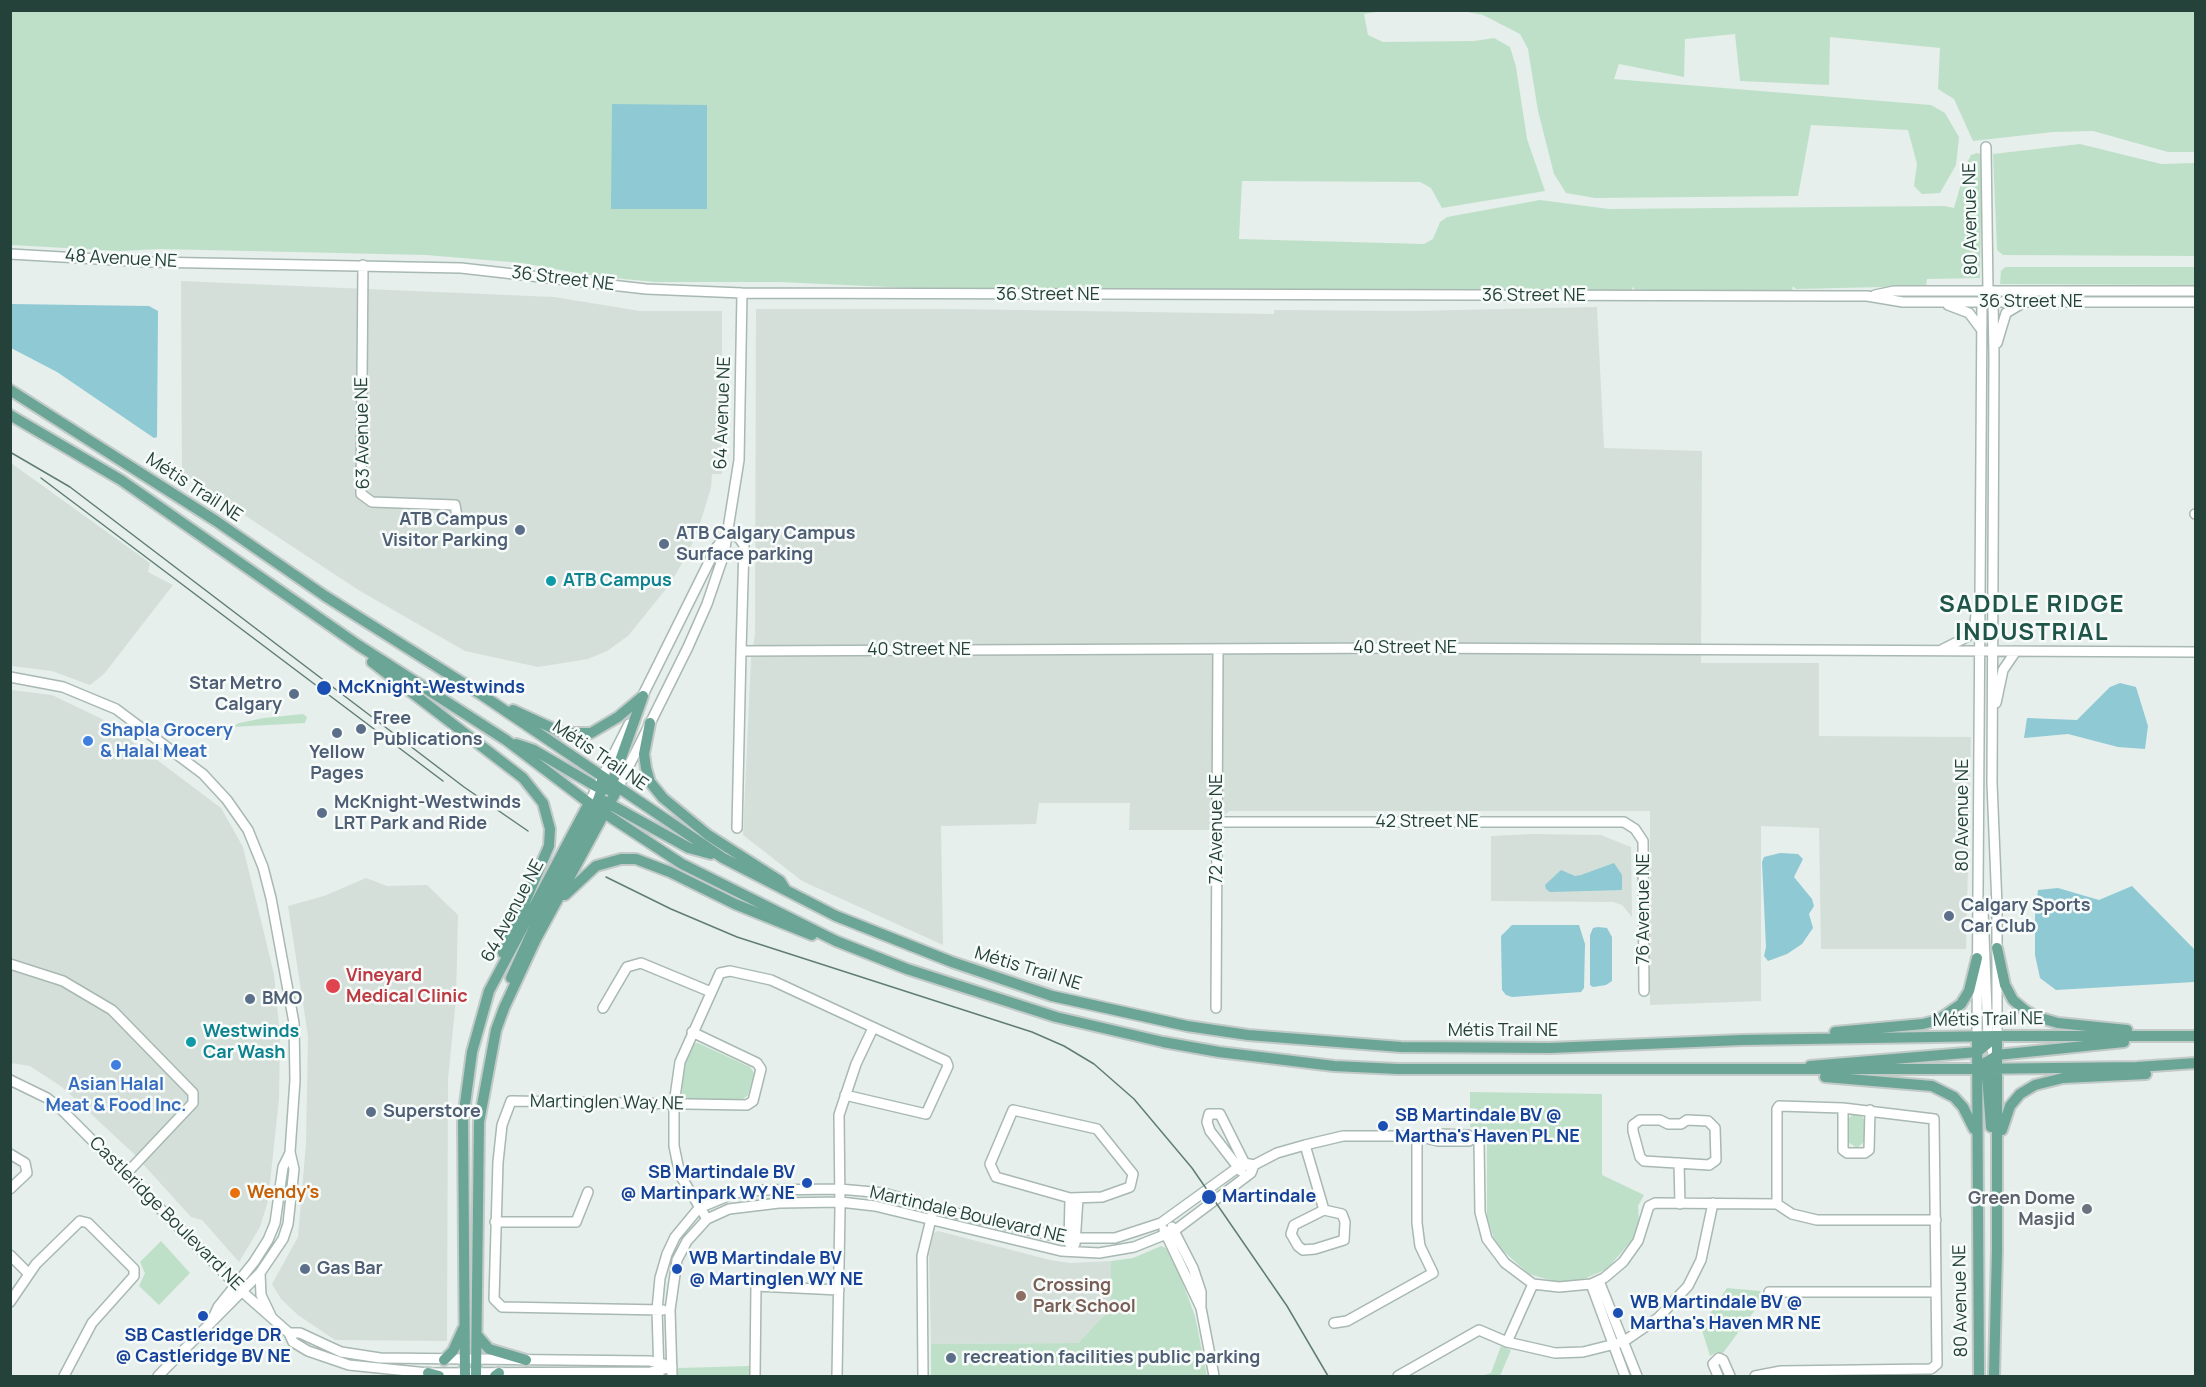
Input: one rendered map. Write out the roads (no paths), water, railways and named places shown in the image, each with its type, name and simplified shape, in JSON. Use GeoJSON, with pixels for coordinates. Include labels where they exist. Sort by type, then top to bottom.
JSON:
{"type":"FeatureCollection","features":[{"type":"Feature","properties":{"kind":"main road","name":"Métis Trail NE"},"geometry":{"type":"LineString","coordinates":[[10,390],[216,521],[332,601],[482,695],[604,795],[682,864],[836,941],[907,969],[1056,1017],[1164,1042],[1265,1059],[1398,1070],[1796,1071],[1990,1063],[2137,1067],[2196,1065]]}},
{"type":"Feature","properties":{"kind":"main road","name":"Métis Trail NE"},"geometry":{"type":"LineString","coordinates":[[10,415],[121,480],[358,645],[506,740],[604,795],[787,892],[909,946],[1052,996],[1187,1026],[1238,1034],[1401,1047],[1641,1046],[1742,1040],[1977,1036]]}},
{"type":"Feature","properties":{"kind":"main road"},"geometry":{"type":"LineString","coordinates":[[358,645],[372,662],[523,778],[537,792],[548,814],[549,846],[489,991]]}},
{"type":"Feature","properties":{"kind":"main road"},"geometry":{"type":"LineString","coordinates":[[482,695],[553,730],[570,734],[591,733],[618,717],[643,696]]}},
{"type":"Feature","properties":{"kind":"main road"},"geometry":{"type":"LineString","coordinates":[[504,1008],[507,989],[516,963],[604,795],[643,696]]}},
{"type":"Feature","properties":{"kind":"main road"},"geometry":{"type":"LineString","coordinates":[[650,723],[644,754],[650,782],[663,798],[708,835],[780,881],[787,892]]}},
{"type":"Feature","properties":{"kind":"main road"},"geometry":{"type":"LineString","coordinates":[[506,740],[534,750],[689,848],[723,858]]}},
{"type":"Feature","properties":{"kind":"main road","name":"64 Avenue NE"},"geometry":{"type":"LineString","coordinates":[[471,1375],[466,1320],[463,1119],[472,1052],[489,991],[604,795]]}},
{"type":"Feature","properties":{"kind":"main road","name":"64 Avenue NE"},"geometry":{"type":"LineString","coordinates":[[471,1360],[477,1335],[479,1122],[488,1065],[504,1008],[536,939],[558,901],[604,795]]}},
{"type":"Feature","properties":{"kind":"main road"},"geometry":{"type":"LineString","coordinates":[[558,901],[596,866],[621,859],[636,859],[802,932],[836,941]]}},
{"type":"Feature","properties":{"kind":"main road"},"geometry":{"type":"LineString","coordinates":[[1997,948],[2005,985],[2013,1000],[2037,1017],[2079,1025],[2191,1036]]}},
{"type":"Feature","properties":{"kind":"main road"},"geometry":{"type":"LineString","coordinates":[[1742,1040],[1904,1026],[1938,1020],[1961,1004],[1969,991],[1977,958]]}},
{"type":"Feature","properties":{"kind":"main road","name":"80 Avenue NE"},"geometry":{"type":"LineString","coordinates":[[1977,1036],[1987,1043],[1997,1157],[1994,1377]]}},
{"type":"Feature","properties":{"kind":"main road","name":"Métis Trail NE"},"geometry":{"type":"LineString","coordinates":[[1796,1071],[1817,1063],[1987,1043],[2191,1036]]}},
{"type":"Feature","properties":{"kind":"main road"},"geometry":{"type":"LineString","coordinates":[[1990,1063],[2191,1036]]}},
{"type":"Feature","properties":{"kind":"main road"},"geometry":{"type":"LineString","coordinates":[[1987,1043],[1990,1063],[1997,1217]]}},
{"type":"Feature","properties":{"kind":"main road","name":"80 Avenue NE"},"geometry":{"type":"LineString","coordinates":[[1979,1377],[1977,1138],[1990,1063]]}},
{"type":"Feature","properties":{"kind":"main road"},"geometry":{"type":"LineString","coordinates":[[1997,1157],[2004,1120],[2010,1106],[2020,1094],[2035,1085],[2064,1078],[2139,1075],[2196,1065]]}},
{"type":"Feature","properties":{"kind":"main road"},"geometry":{"type":"LineString","coordinates":[[1796,1071],[1818,1076],[1932,1086],[1948,1092],[1963,1107],[1977,1138]]}},
{"type":"Feature","properties":{"kind":"main road"},"geometry":{"type":"LineString","coordinates":[[444,1360],[457,1346],[466,1320]]}},
{"type":"Feature","properties":{"kind":"main road"},"geometry":{"type":"LineString","coordinates":[[477,1335],[485,1346],[495,1352],[526,1360]]}},
{"type":"Feature","properties":{"kind":"main road"},"geometry":{"type":"LineString","coordinates":[[428,1373],[439,1377]]}},
{"type":"Feature","properties":{"kind":"street","name":"80 Avenue NE"},"geometry":{"type":"LineString","coordinates":[[1986,147],[1988,291],[1993,302],[1994,357],[1992,726],[1997,948],[1987,1043]]}},
{"type":"Feature","properties":{"kind":"street","name":"48 Avenue NE"},"geometry":{"type":"LineString","coordinates":[[10,254],[149,262],[231,263]]}},
{"type":"Feature","properties":{"kind":"street","name":"36 Street NE"},"geometry":{"type":"LineString","coordinates":[[231,263],[461,268],[578,283],[742,293],[1867,296],[1903,302],[2196,302]]}},
{"type":"Feature","properties":{"kind":"street","name":"63 Avenue NE"},"geometry":{"type":"LineString","coordinates":[[363,265],[361,494],[372,502],[455,505],[457,516]]}},
{"type":"Feature","properties":{"kind":"street","name":"36 Street NE"},"geometry":{"type":"LineString","coordinates":[[1867,296],[1894,291],[2196,291]]}},
{"type":"Feature","properties":{"kind":"street","name":"80 Avenue NE"},"geometry":{"type":"LineString","coordinates":[[1977,1036],[1980,884],[1982,302],[1988,291]]}},
{"type":"Feature","properties":{"kind":"street","name":"64 Avenue NE"},"geometry":{"type":"LineString","coordinates":[[604,795],[650,723],[707,604],[728,534],[739,460],[742,293]]}},
{"type":"Feature","properties":{"kind":"street"},"geometry":{"type":"LineString","coordinates":[[1934,302],[1969,313],[1982,331]]}},
{"type":"Feature","properties":{"kind":"street"},"geometry":{"type":"LineString","coordinates":[[1994,357],[2006,313],[2011,308],[2026,302]]}},
{"type":"Feature","properties":{"kind":"street","name":"64 Avenue NE"},"geometry":{"type":"LineString","coordinates":[[643,696],[716,548],[728,534]]}},
{"type":"Feature","properties":{"kind":"street"},"geometry":{"type":"LineString","coordinates":[[728,534],[739,538],[744,545],[737,828]]}},
{"type":"Feature","properties":{"kind":"street"},"geometry":{"type":"LineString","coordinates":[[1936,651],[1956,644],[1970,634],[1975,623],[1981,579]]}},
{"type":"Feature","properties":{"kind":"street","name":"40 Street NE"},"geometry":{"type":"LineString","coordinates":[[741,651],[1402,648],[2196,652]]}},
{"type":"Feature","properties":{"kind":"street","name":"72 Avenue NE"},"geometry":{"type":"LineString","coordinates":[[1216,1008],[1218,650]]}},
{"type":"Feature","properties":{"kind":"street"},"geometry":{"type":"LineString","coordinates":[[1992,726],[2003,670],[2016,651]]}},
{"type":"Feature","properties":{"kind":"street"},"geometry":{"type":"LineString","coordinates":[[10,677],[63,687],[116,709],[202,774],[227,800],[248,830],[263,867],[271,898],[294,1023],[295,1080],[290,1152],[294,1169],[288,1224],[283,1239],[260,1273],[239,1288]]}},
{"type":"Feature","properties":{"kind":"street","name":"42 Street NE"},"geometry":{"type":"LineString","coordinates":[[1217,822],[1624,822],[1635,829]]}},
{"type":"Feature","properties":{"kind":"street","name":"76 Avenue NE"},"geometry":{"type":"LineString","coordinates":[[1635,829],[1643,841],[1644,991]]}},
{"type":"Feature","properties":{"kind":"street"},"geometry":{"type":"LineString","coordinates":[[1980,884],[1984,925],[1987,1043]]}},
{"type":"Feature","properties":{"kind":"street"},"geometry":{"type":"LineString","coordinates":[[603,1008],[627,967],[641,963],[711,992]]}},
{"type":"Feature","properties":{"kind":"street"},"geometry":{"type":"LineString","coordinates":[[10,964],[63,981],[111,1010],[193,1093],[194,1103],[126,1174]]}},
{"type":"Feature","properties":{"kind":"street"},"geometry":{"type":"LineString","coordinates":[[708,1219],[699,1208],[680,1174],[674,1146],[674,1104],[678,1068],[720,973],[730,971],[771,980],[946,1061],[948,1066],[926,1114],[845,1095]]}},
{"type":"Feature","properties":{"kind":"street"},"geometry":{"type":"LineString","coordinates":[[837,1377],[839,1115],[873,1028]]}},
{"type":"Feature","properties":{"kind":"street","name":"Martinglen Way NE"},"geometry":{"type":"LineString","coordinates":[[670,1310],[502,1307],[494,1299],[495,1222],[502,1125],[511,1101],[747,1105],[753,1101],[761,1069],[757,1063],[692,1032]]}},
{"type":"Feature","properties":{"kind":"street","name":"Castleridge Boulevard NE"},"geometry":{"type":"LineString","coordinates":[[10,1080],[47,1098],[239,1288],[289,1333],[293,1342],[332,1361],[371,1369],[471,1375],[659,1370]]}},
{"type":"Feature","properties":{"kind":"street"},"geometry":{"type":"LineString","coordinates":[[1755,1377],[1781,1371],[1823,1373],[1934,1367],[1937,1364],[1934,1119],[1870,1110],[1783,1105],[1777,1109],[1777,1204]]}},
{"type":"Feature","properties":{"kind":"street"},"geometry":{"type":"LineString","coordinates":[[1843,1108],[1842,1145],[1847,1153],[1865,1153],[1869,1149],[1870,1110]]}},
{"type":"Feature","properties":{"kind":"street"},"geometry":{"type":"LineString","coordinates":[[1013,1110],[1097,1129],[1133,1174],[1130,1187],[1102,1197],[1074,1198],[996,1177],[990,1164],[1013,1110]]}},
{"type":"Feature","properties":{"kind":"street"},"geometry":{"type":"LineString","coordinates":[[1209,1114],[1220,1114],[1246,1169],[1210,1131],[1207,1122],[1209,1114]]}},
{"type":"Feature","properties":{"kind":"street"},"geometry":{"type":"LineString","coordinates":[[1660,1120],[1668,1124],[1681,1124],[1687,1120],[1712,1123],[1715,1128],[1716,1160],[1713,1164],[1680,1163],[1644,1161],[1640,1157],[1633,1131],[1636,1122],[1660,1120]]}},
{"type":"Feature","properties":{"kind":"street","name":"Martindale Boulevard NE"},"geometry":{"type":"LineString","coordinates":[[659,1370],[657,1310],[660,1278],[675,1237],[699,1208],[735,1193],[763,1190],[839,1188],[884,1193],[934,1208],[1072,1239],[1122,1237],[1164,1221],[1246,1169],[1277,1153],[1343,1137],[1417,1136],[1432,1138],[1438,1134],[1467,1134],[1479,1141],[1480,1212],[1487,1239],[1505,1263],[1533,1284]]}},
{"type":"Feature","properties":{"kind":"street"},"geometry":{"type":"LineString","coordinates":[[1334,1323],[1347,1321],[1433,1274],[1420,1246],[1417,1223],[1417,1136]]}},
{"type":"Feature","properties":{"kind":"street"},"geometry":{"type":"LineString","coordinates":[[1305,1145],[1324,1210]]}},
{"type":"Feature","properties":{"kind":"street"},"geometry":{"type":"LineString","coordinates":[[158,1377],[239,1288],[275,1223],[283,1167],[290,1152]]}},
{"type":"Feature","properties":{"kind":"street"},"geometry":{"type":"LineString","coordinates":[[10,1154],[25,1163],[27,1173],[10,1189]]}},
{"type":"Feature","properties":{"kind":"street"},"geometry":{"type":"LineString","coordinates":[[1680,1163],[1680,1204]]}},
{"type":"Feature","properties":{"kind":"street","name":"Martindale Boulevard NE"},"geometry":{"type":"LineString","coordinates":[[672,1372],[670,1310],[677,1260],[687,1241],[708,1219],[729,1209],[752,1205],[840,1202],[875,1206],[930,1221],[1072,1253],[1119,1250],[1170,1233],[1246,1169]]}},
{"type":"Feature","properties":{"kind":"street"},"geometry":{"type":"LineString","coordinates":[[495,1222],[576,1222],[588,1192]]}},
{"type":"Feature","properties":{"kind":"street"},"geometry":{"type":"LineString","coordinates":[[1072,1253],[1074,1198]]}},
{"type":"Feature","properties":{"kind":"street"},"geometry":{"type":"LineString","coordinates":[[1507,1342],[1533,1284],[1559,1287],[1595,1282],[1623,1262],[1638,1241],[1649,1206],[1655,1203],[1777,1204],[1792,1214],[1818,1220],[1936,1220]]}},
{"type":"Feature","properties":{"kind":"street"},"geometry":{"type":"LineString","coordinates":[[1398,1377],[1479,1330],[1507,1342],[1555,1353],[1583,1352],[1618,1344],[1658,1318],[1688,1286],[1701,1260],[1713,1203]]}},
{"type":"Feature","properties":{"kind":"street"},"geometry":{"type":"LineString","coordinates":[[923,1377],[922,1256],[934,1208]]}},
{"type":"Feature","properties":{"kind":"street"},"geometry":{"type":"LineString","coordinates":[[1324,1210],[1342,1214],[1345,1222],[1344,1240],[1304,1250],[1298,1246],[1291,1234],[1294,1225],[1324,1210]]}},
{"type":"Feature","properties":{"kind":"street"},"geometry":{"type":"LineString","coordinates":[[10,1302],[28,1274],[80,1221],[88,1223],[134,1269],[134,1276],[92,1323],[64,1377]]}},
{"type":"Feature","properties":{"kind":"street"},"geometry":{"type":"LineString","coordinates":[[1164,1221],[1200,1308],[1214,1377]]}},
{"type":"Feature","properties":{"kind":"street"},"geometry":{"type":"LineString","coordinates":[[10,1256],[28,1274]]}},
{"type":"Feature","properties":{"kind":"street"},"geometry":{"type":"LineString","coordinates":[[260,1273],[261,1294],[273,1321]]}},
{"type":"Feature","properties":{"kind":"street"},"geometry":{"type":"LineString","coordinates":[[1595,1282],[1618,1344],[1625,1377]]}},
{"type":"Feature","properties":{"kind":"street"},"geometry":{"type":"LineString","coordinates":[[755,1377],[756,1286],[838,1290]]}},
{"type":"Feature","properties":{"kind":"street"},"geometry":{"type":"LineString","coordinates":[[1769,1292],[1936,1292]]}},
{"type":"Feature","properties":{"kind":"street","name":"Castleridge Boulevard NE"},"geometry":{"type":"LineString","coordinates":[[289,1333],[300,1333],[341,1352],[359,1355],[444,1360],[526,1360],[659,1370]]}},
{"type":"Feature","properties":{"kind":"street"},"geometry":{"type":"LineString","coordinates":[[1618,1344],[1637,1377]]}},
{"type":"Feature","properties":{"kind":"street"},"geometry":{"type":"LineString","coordinates":[[1718,1377],[1713,1364],[1719,1358],[1723,1360],[1730,1377]]}},
{"type":"Feature","properties":{"kind":"street"},"geometry":{"type":"LineString","coordinates":[[659,1370],[672,1372]]}},
{"type":"Feature","properties":{"kind":"street"},"geometry":{"type":"LineString","coordinates":[[613,1372],[629,1377]]}},
{"type":"Feature","properties":{"kind":"water"},"geometry":{"type":"Polygon","coordinates":[[[612,104],[707,105],[707,209],[611,209],[612,104]]]}},
{"type":"Feature","properties":{"kind":"water"},"geometry":{"type":"Polygon","coordinates":[[[10,304],[149,306],[158,311],[157,437],[154,438],[57,372],[11,348],[10,304]]]}},
{"type":"Feature","properties":{"kind":"water"},"geometry":{"type":"Polygon","coordinates":[[[2120,683],[2136,687],[2148,726],[2145,749],[2118,747],[2068,734],[2024,738],[2027,718],[2077,720],[2110,687],[2120,683]]]}},
{"type":"Feature","properties":{"kind":"water"},"geometry":{"type":"Polygon","coordinates":[[[1780,853],[1798,854],[1803,859],[1794,877],[1812,899],[1814,906],[1809,914],[1813,928],[1802,944],[1787,954],[1768,961],[1764,956],[1766,947],[1762,862],[1764,857],[1780,853]]]}},
{"type":"Feature","properties":{"kind":"water"},"geometry":{"type":"Polygon","coordinates":[[[1614,863],[1622,875],[1622,890],[1550,892],[1546,889],[1545,885],[1561,870],[1575,876],[1614,863]]]}},
{"type":"Feature","properties":{"kind":"water"},"geometry":{"type":"Polygon","coordinates":[[[2132,886],[2195,950],[2194,982],[2056,990],[2040,978],[2035,955],[2038,890],[2058,888],[2099,900],[2132,886]]]}},
{"type":"Feature","properties":{"kind":"water"},"geometry":{"type":"Polygon","coordinates":[[[1512,925],[1579,925],[1585,944],[1584,988],[1581,992],[1512,997],[1506,995],[1502,990],[1501,936],[1512,925]]]}},
{"type":"Feature","properties":{"kind":"water"},"geometry":{"type":"Polygon","coordinates":[[[1593,928],[1607,928],[1612,937],[1612,981],[1606,985],[1593,987],[1590,985],[1590,935],[1593,928]]]}},
{"type":"Feature","properties":{"kind":"tram line"},"geometry":{"type":"LineString","coordinates":[[10,452],[70,487],[464,787],[528,831]]}},
{"type":"Feature","properties":{"kind":"tram line"},"geometry":{"type":"LineString","coordinates":[[41,478],[443,781]]}},
{"type":"Feature","properties":{"kind":"tram line"},"geometry":{"type":"LineString","coordinates":[[606,877],[671,909],[737,937],[1032,1032],[1064,1046],[1094,1064],[1134,1099],[1192,1168],[1287,1306],[1328,1376]]}},
{"type":"Feature","properties":{"kind":"place","name":"ATB Campus Visitor Parking"},"geometry":{"type":"Point","coordinates":[520,530]}},
{"type":"Feature","properties":{"kind":"place","name":"ATB Calgary Campus Surface parking"},"geometry":{"type":"Point","coordinates":[664,544]}},
{"type":"Feature","properties":{"kind":"place","name":"ATB Campus"},"geometry":{"type":"Point","coordinates":[551,581]}},
{"type":"Feature","properties":{"kind":"place","name":"McKnight-Westwinds"},"geometry":{"type":"Point","coordinates":[324,688]}},
{"type":"Feature","properties":{"kind":"place","name":"Star Metro Calgary"},"geometry":{"type":"Point","coordinates":[294,694]}},
{"type":"Feature","properties":{"kind":"place","name":"Free Publications"},"geometry":{"type":"Point","coordinates":[361,729]}},
{"type":"Feature","properties":{"kind":"place","name":"Yellow Pages"},"geometry":{"type":"Point","coordinates":[337,733]}},
{"type":"Feature","properties":{"kind":"place","name":"Shapla Grocery & Halal Meat"},"geometry":{"type":"Point","coordinates":[88,741]}},
{"type":"Feature","properties":{"kind":"place","name":"McKnight-Westwinds LRT Park and Ride"},"geometry":{"type":"Point","coordinates":[322,813]}},
{"type":"Feature","properties":{"kind":"place","name":"Calgary Sports Car Club"},"geometry":{"type":"Point","coordinates":[1949,916]}},
{"type":"Feature","properties":{"kind":"place","name":"Vineyard Medical Clinic"},"geometry":{"type":"Point","coordinates":[333,986]}},
{"type":"Feature","properties":{"kind":"place","name":"BMO"},"geometry":{"type":"Point","coordinates":[250,999]}},
{"type":"Feature","properties":{"kind":"place","name":"Westwinds Car Wash"},"geometry":{"type":"Point","coordinates":[191,1042]}},
{"type":"Feature","properties":{"kind":"place","name":"Asian Halal Meat & Food Inc."},"geometry":{"type":"Point","coordinates":[116,1065]}},
{"type":"Feature","properties":{"kind":"place","name":"Superstore"},"geometry":{"type":"Point","coordinates":[371,1112]}},
{"type":"Feature","properties":{"kind":"place","name":"SB Martindale BV @ Martha's Haven PL NE"},"geometry":{"type":"Point","coordinates":[1383,1126]}},
{"type":"Feature","properties":{"kind":"place","name":"SB Martindale BV @ Martinpark WY NE"},"geometry":{"type":"Point","coordinates":[807,1183]}},
{"type":"Feature","properties":{"kind":"place","name":"Wendy's"},"geometry":{"type":"Point","coordinates":[235,1193]}},
{"type":"Feature","properties":{"kind":"place","name":"Martindale"},"geometry":{"type":"Point","coordinates":[1209,1197]}},
{"type":"Feature","properties":{"kind":"place","name":"Green Dome Masjid"},"geometry":{"type":"Point","coordinates":[2087,1209]}},
{"type":"Feature","properties":{"kind":"place","name":"Gas Bar"},"geometry":{"type":"Point","coordinates":[305,1269]}},
{"type":"Feature","properties":{"kind":"place","name":"WB Martindale BV @ Martinglen WY NE"},"geometry":{"type":"Point","coordinates":[677,1269]}},
{"type":"Feature","properties":{"kind":"place","name":"Crossing Park School"},"geometry":{"type":"Point","coordinates":[1021,1296]}},
{"type":"Feature","properties":{"kind":"place","name":"WB Martindale BV @ Martha's Haven MR NE"},"geometry":{"type":"Point","coordinates":[1618,1313]}},
{"type":"Feature","properties":{"kind":"place","name":"SB Castleridge DR @ Castleridge BV NE"},"geometry":{"type":"Point","coordinates":[203,1316]}},
{"type":"Feature","properties":{"kind":"place","name":"recreation facilities public parking"},"geometry":{"type":"Point","coordinates":[951,1358]}},
{"type":"Feature","properties":{"kind":"district","name":"SADDLE RIDGE INDUSTRIAL"},"geometry":{"type":"Point","coordinates":[2032,619]}}]}
